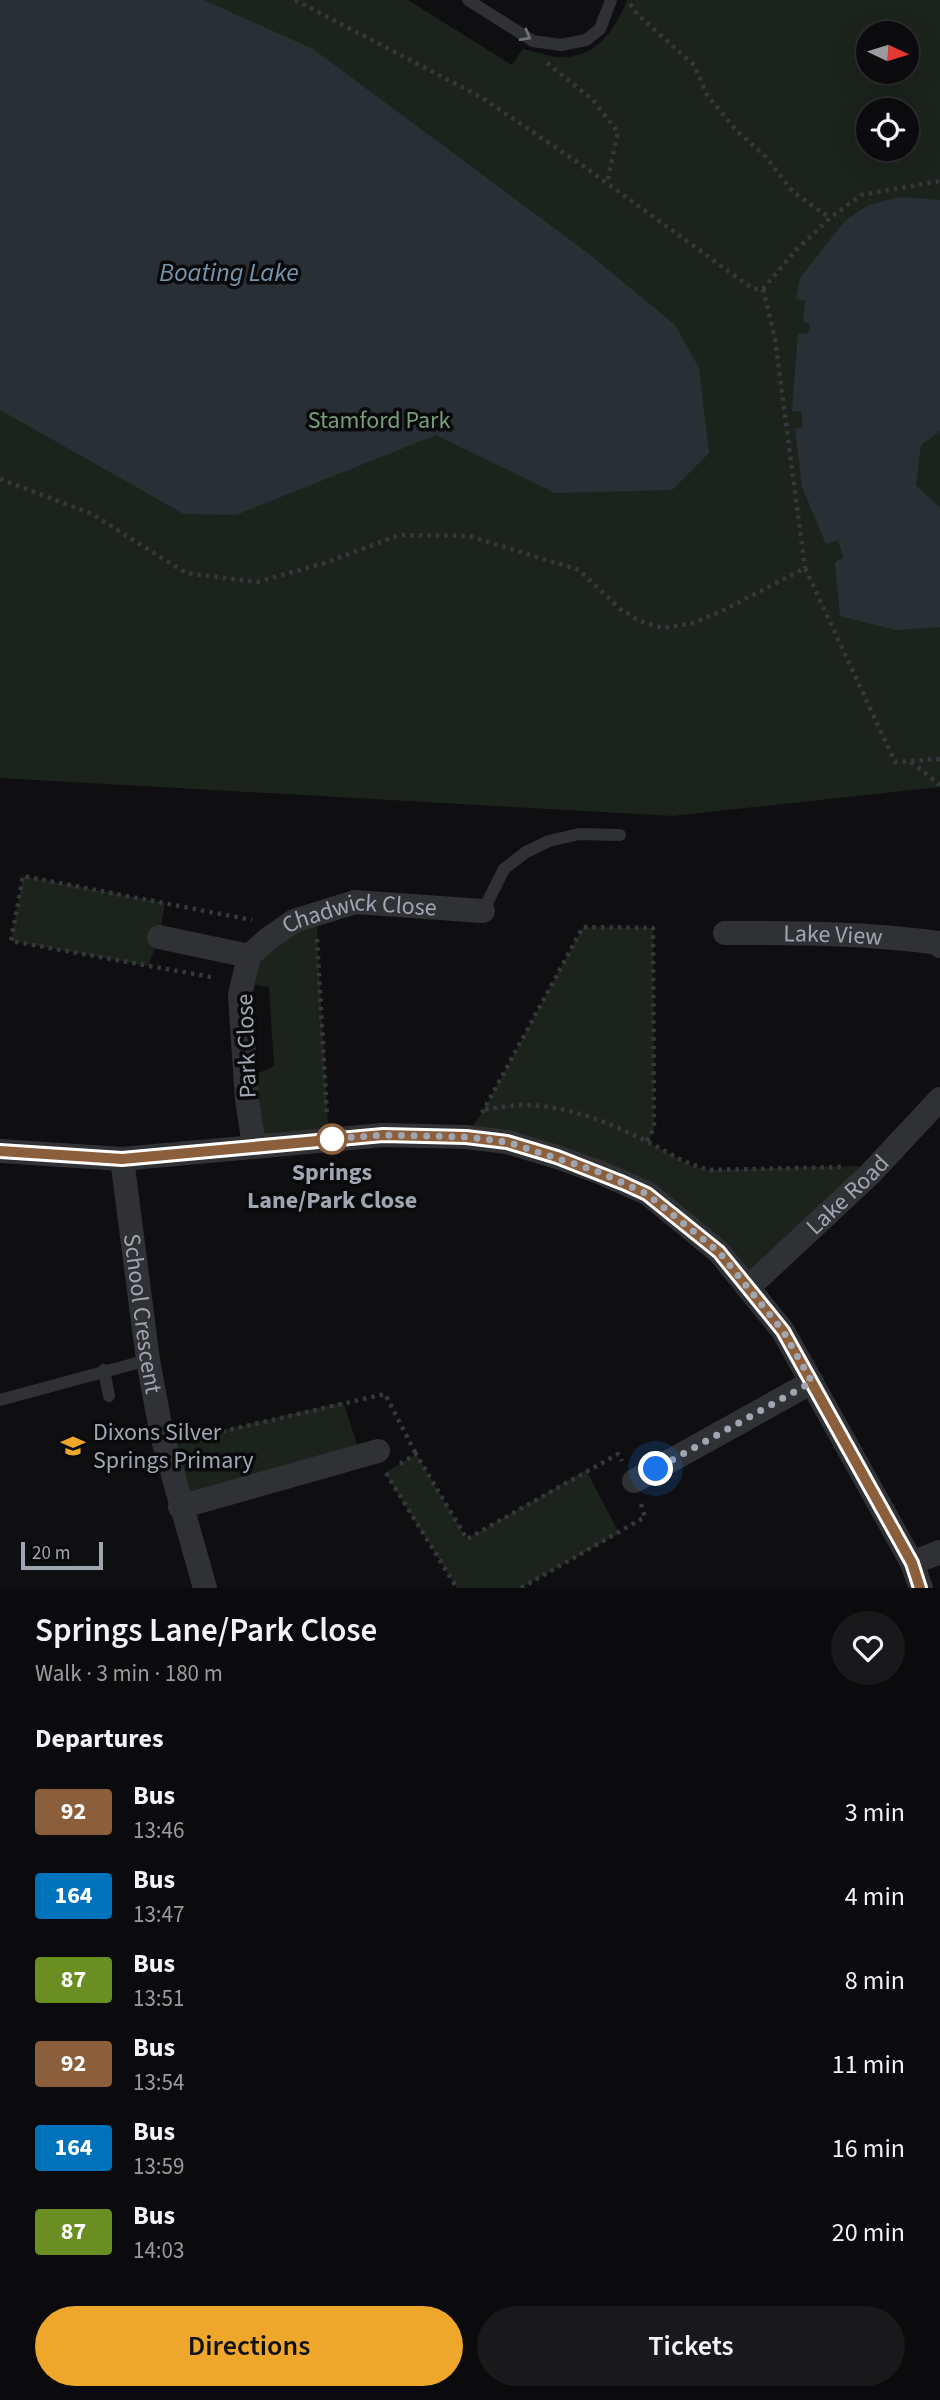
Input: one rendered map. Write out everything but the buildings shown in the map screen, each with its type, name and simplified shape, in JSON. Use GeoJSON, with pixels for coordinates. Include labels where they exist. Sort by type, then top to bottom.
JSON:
{"type":"FeatureCollection","features":[{"type":"Feature","properties":{"kind":"street","name":"Chadwick Close"},"geometry":{"type":"LineString","coordinates":[[249,956],[294,921],[355,902],[483,911]]}},
{"type":"Feature","properties":{"kind":"street","name":"Lake View"},"geometry":{"type":"LineString","coordinates":[[725,933],[848,933],[939,943],[940,946]]}},
{"type":"Feature","properties":{"kind":"street"},"geometry":{"type":"LineString","coordinates":[[159,937],[249,956]]}},
{"type":"Feature","properties":{"kind":"street","name":"Park Close"},"geometry":{"type":"LineString","coordinates":[[249,956],[240,995],[245,1079],[254,1145]]}},
{"type":"Feature","properties":{"kind":"street","name":"Lake Road"},"geometry":{"type":"LineString","coordinates":[[749,1287],[870,1174],[940,1098]]}},
{"type":"Feature","properties":{"kind":"street"},"geometry":{"type":"LineString","coordinates":[[0,1151],[122,1159],[383,1135],[466,1137],[507,1142],[557,1157],[647,1194],[719,1252],[783,1331],[912,1563],[920,1588]]}},
{"type":"Feature","properties":{"kind":"street","name":"School Crescent"},"geometry":{"type":"LineString","coordinates":[[122,1159],[148,1360],[162,1436],[205,1588]]}},
{"type":"Feature","properties":{"kind":"street"},"geometry":{"type":"LineString","coordinates":[[634,1482],[812,1382]]}},
{"type":"Feature","properties":{"kind":"street"},"geometry":{"type":"LineString","coordinates":[[180,1507],[382,1462]]}},
{"type":"Feature","properties":{"kind":"street"},"geometry":{"type":"LineString","coordinates":[[912,1563],[940,1552]]}},
{"type":"Feature","properties":{"kind":"lane"},"geometry":{"type":"LineString","coordinates":[[468,0],[533,41],[561,45],[586,40],[600,29],[611,0]]}},
{"type":"Feature","properties":{"kind":"lane"},"geometry":{"type":"LineString","coordinates":[[483,911],[504,869],[526,852],[549,841],[579,834],[620,835]]}},
{"type":"Feature","properties":{"kind":"lane"},"geometry":{"type":"LineString","coordinates":[[0,1399],[148,1360]]}},
{"type":"Feature","properties":{"kind":"lane"},"geometry":{"type":"LineString","coordinates":[[104,1370],[109,1396]]}},
{"type":"Feature","properties":{"kind":"path"},"geometry":{"type":"LineString","coordinates":[[295,0],[481,97],[607,183],[753,289],[763,289]]}},
{"type":"Feature","properties":{"kind":"path"},"geometry":{"type":"LineString","coordinates":[[628,0],[638,15],[694,65],[707,95],[736,130],[766,157],[793,192],[830,218]]}},
{"type":"Feature","properties":{"kind":"path"},"geometry":{"type":"LineString","coordinates":[[533,41],[547,63],[593,100],[618,132],[607,183]]}},
{"type":"Feature","properties":{"kind":"path"},"geometry":{"type":"LineString","coordinates":[[763,289],[794,252],[830,218],[861,195],[940,181]]}},
{"type":"Feature","properties":{"kind":"path"},"geometry":{"type":"LineString","coordinates":[[763,289],[775,339],[805,568],[895,762],[940,759]]}},
{"type":"Feature","properties":{"kind":"path"},"geometry":{"type":"LineString","coordinates":[[0,480],[92,514],[186,573],[257,582],[325,563],[399,535],[469,536],[579,570],[620,609],[640,621],[662,628],[690,624],[720,612],[805,568]]}},
{"type":"Feature","properties":{"kind":"path"},"geometry":{"type":"LineString","coordinates":[[910,761],[940,785]]}},
{"type":"Feature","properties":{"kind":"path"},"geometry":{"type":"LineString","coordinates":[[243,983],[11,941],[23,876],[286,926]]}},
{"type":"Feature","properties":{"kind":"path"},"geometry":{"type":"LineString","coordinates":[[319,913],[317,935],[329,1139]]}},
{"type":"Feature","properties":{"kind":"path"},"geometry":{"type":"LineString","coordinates":[[466,1137],[583,927],[653,928],[654,1128],[647,1141]]}},
{"type":"Feature","properties":{"kind":"path"},"geometry":{"type":"LineString","coordinates":[[484,1109],[523,1105],[600,1120],[647,1141],[692,1166],[710,1170],[858,1166],[870,1174]]}},
{"type":"Feature","properties":{"kind":"path"},"geometry":{"type":"LineString","coordinates":[[162,1436],[182,1440],[385,1394],[416,1454],[467,1539],[618,1454],[634,1482],[645,1517],[521,1588]]}},
{"type":"Feature","properties":{"kind":"path"},"geometry":{"type":"LineString","coordinates":[[416,1454],[382,1462],[457,1588]]}},
{"type":"Feature","properties":{"kind":"green space","name":"Stamford Park"},"geometry":{"type":"Polygon","coordinates":[[[0,0],[408,0],[512,65],[523,49],[555,57],[569,57],[592,49],[609,33],[627,0],[940,0],[940,787],[673,816],[0,778],[0,0]]]}},
{"type":"Feature","properties":{"kind":"green space"},"geometry":{"type":"Polygon","coordinates":[[[23,876],[165,903],[159,937],[148,966],[11,941],[23,876]]]}},
{"type":"Feature","properties":{"kind":"green space"},"geometry":{"type":"Polygon","coordinates":[[[319,913],[317,935],[329,1139],[254,1145],[245,1079],[274,1066],[269,987],[243,983],[249,956],[319,913]]]}},
{"type":"Feature","properties":{"kind":"green space"},"geometry":{"type":"Polygon","coordinates":[[[583,927],[653,928],[654,1128],[648,1142],[692,1166],[710,1170],[858,1166],[870,1174],[749,1287],[647,1193],[466,1137],[583,927]]]}},
{"type":"Feature","properties":{"kind":"green space"},"geometry":{"type":"Polygon","coordinates":[[[343,1402],[361,1456],[180,1507],[162,1436],[182,1440],[343,1402]]]}},
{"type":"Feature","properties":{"kind":"green space"},"geometry":{"type":"Polygon","coordinates":[[[416,1454],[467,1539],[586,1470],[619,1533],[521,1588],[457,1588],[385,1473],[416,1454]]]}},
{"type":"Feature","properties":{"kind":"water","name":"Boating Lake"},"geometry":{"type":"Polygon","coordinates":[[[0,0],[204,0],[313,49],[589,254],[675,325],[699,368],[709,453],[672,490],[555,493],[436,435],[236,515],[184,514],[0,410],[0,0]]]}},
{"type":"Feature","properties":{"kind":"water"},"geometry":{"type":"Polygon","coordinates":[[[901,197],[940,200],[940,431],[921,445],[916,485],[940,508],[940,627],[896,630],[840,616],[835,562],[844,558],[838,540],[826,544],[802,487],[795,429],[803,427],[801,411],[792,411],[798,333],[808,334],[810,324],[803,322],[805,301],[796,299],[800,278],[845,221],[868,205],[901,197]]]}},
{"type":"Feature","properties":{"kind":"bus line","name":"92"},"geometry":{"type":"LineString","coordinates":[[0,1151],[122,1159],[383,1135],[466,1137],[507,1142],[557,1157],[647,1194],[719,1252],[783,1331],[912,1563],[920,1588]]}},
{"type":"Feature","properties":{"kind":"place","name":"Springs Lane/Park Close"},"geometry":{"type":"Point","coordinates":[332,1139]}},
{"type":"Feature","properties":{"kind":"place","name":"Dixons Silver Springs Primary"},"geometry":{"type":"Point","coordinates":[73,1446]}},
{"type":"Feature","properties":{"kind":"route"},"geometry":{"type":"LineString","coordinates":[[332,1139],[329,1139],[383,1135],[466,1137],[507,1142],[599,1172],[647,1194],[719,1252],[783,1331],[812,1382],[656,1469]]}}]}
